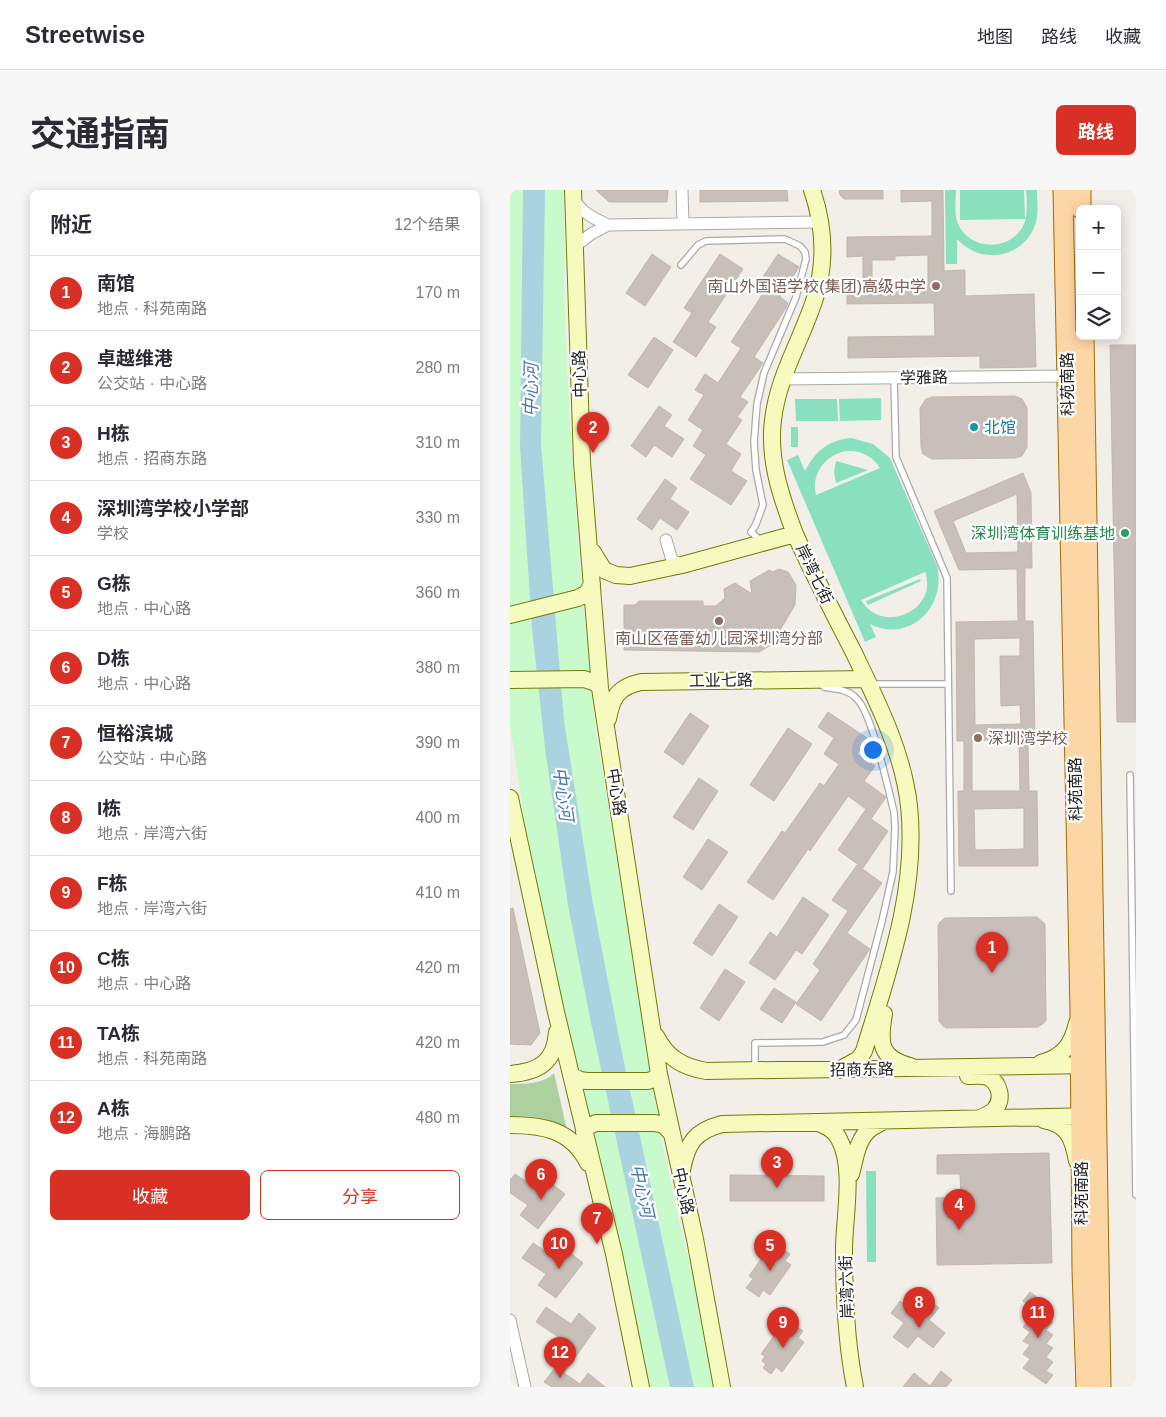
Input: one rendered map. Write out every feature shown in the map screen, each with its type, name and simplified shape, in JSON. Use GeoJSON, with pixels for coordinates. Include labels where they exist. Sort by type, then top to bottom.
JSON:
{"type":"FeatureCollection","features":[{"type":"Feature","properties":{"kind":"main road","name":"科苑南路"},"geometry":{"type":"LineString","coordinates":[[1063,190],[1080,1011],[1088,1065]]}},
{"type":"Feature","properties":{"kind":"main road"},"geometry":{"type":"LineString","coordinates":[[1081,190],[1082,205]]}},
{"type":"Feature","properties":{"kind":"main road","name":"科苑南路"},"geometry":{"type":"LineString","coordinates":[[1084,340],[1088,1065],[1101,1387]]}},
{"type":"Feature","properties":{"kind":"main road","name":"科苑南路"},"geometry":{"type":"LineString","coordinates":[[1086,1387],[1080,1177],[1089,1116]]}},
{"type":"Feature","properties":{"kind":"street"},"geometry":{"type":"LineString","coordinates":[[682,190],[682,224]]}},
{"type":"Feature","properties":{"kind":"street","name":"岸湾七街"},"geometry":{"type":"LineString","coordinates":[[812,190],[823,244],[820,282],[808,318],[782,379],[773,421],[773,453],[778,486],[795,534],[868,681],[898,757],[909,807],[910,846],[908,878],[893,955]]}},
{"type":"Feature","properties":{"kind":"street"},"geometry":{"type":"LineString","coordinates":[[573,194],[577,205],[588,216],[608,226]]}},
{"type":"Feature","properties":{"kind":"street","name":"中心路"},"geometry":{"type":"LineString","coordinates":[[573,194],[582,462],[600,688],[651,1023],[654,1077],[672,1134],[695,1239],[722,1387]]}},
{"type":"Feature","properties":{"kind":"street"},"geometry":{"type":"LineString","coordinates":[[574,247],[591,234],[608,226],[820,222]]}},
{"type":"Feature","properties":{"kind":"street","name":"学雅路"},"geometry":{"type":"LineString","coordinates":[[782,379],[1067,376]]}},
{"type":"Feature","properties":{"kind":"street"},"geometry":{"type":"LineString","coordinates":[[589,546],[604,570],[616,575],[636,575],[682,565],[795,534]]}},
{"type":"Feature","properties":{"kind":"street"},"geometry":{"type":"LineString","coordinates":[[666,540],[672,560],[682,565]]}},
{"type":"Feature","properties":{"kind":"street"},"geometry":{"type":"LineString","coordinates":[[510,616],[578,598],[587,592],[592,584]]}},
{"type":"Feature","properties":{"kind":"street"},"geometry":{"type":"LineString","coordinates":[[511,680],[584,679],[596,683],[600,688]]}},
{"type":"Feature","properties":{"kind":"street","name":"工业七路"},"geometry":{"type":"LineString","coordinates":[[607,729],[611,707],[619,691],[641,682],[818,679],[868,681]]}},
{"type":"Feature","properties":{"kind":"street"},"geometry":{"type":"LineString","coordinates":[[510,798],[571,1075],[590,1128],[595,1178],[614,1254],[641,1387]]}},
{"type":"Feature","properties":{"kind":"street"},"geometry":{"type":"LineString","coordinates":[[893,955],[882,1024],[881,1045],[888,1056],[907,1066],[948,1076],[984,1076],[993,1081],[999,1090],[999,1102],[993,1111],[979,1118]]}},
{"type":"Feature","properties":{"kind":"street"},"geometry":{"type":"LineString","coordinates":[[839,1070],[859,1059],[864,1051],[893,955]]}},
{"type":"Feature","properties":{"kind":"street"},"geometry":{"type":"LineString","coordinates":[[1027,1066],[1050,1060],[1064,1052],[1072,1039],[1080,1011]]}},
{"type":"Feature","properties":{"kind":"street"},"geometry":{"type":"LineString","coordinates":[[510,1074],[536,1069],[546,1062],[553,1053],[557,1030],[556,1012]]}},
{"type":"Feature","properties":{"kind":"street","name":"招商东路"},"geometry":{"type":"LineString","coordinates":[[651,1023],[664,1050],[676,1061],[706,1071],[1088,1065]]}},
{"type":"Feature","properties":{"kind":"street"},"geometry":{"type":"LineString","coordinates":[[571,1075],[580,1080],[587,1081],[654,1077]]}},
{"type":"Feature","properties":{"kind":"street"},"geometry":{"type":"LineString","coordinates":[[681,1178],[685,1154],[691,1142],[698,1134],[709,1128],[735,1123],[1089,1116]]}},
{"type":"Feature","properties":{"kind":"street"},"geometry":{"type":"LineString","coordinates":[[1024,1117],[1050,1121],[1066,1130],[1075,1148],[1080,1177]]}},
{"type":"Feature","properties":{"kind":"street"},"geometry":{"type":"LineString","coordinates":[[815,1121],[831,1128],[840,1140],[846,1160],[848,1186]]}},
{"type":"Feature","properties":{"kind":"street"},"geometry":{"type":"LineString","coordinates":[[848,1186],[856,1152],[863,1136],[870,1129],[885,1121]]}},
{"type":"Feature","properties":{"kind":"street"},"geometry":{"type":"LineString","coordinates":[[590,1128],[655,1123],[664,1125],[672,1134]]}},
{"type":"Feature","properties":{"kind":"street"},"geometry":{"type":"LineString","coordinates":[[510,1125],[546,1128],[560,1133],[574,1143],[584,1155],[595,1178]]}},
{"type":"Feature","properties":{"kind":"street","name":"岸湾六街"},"geometry":{"type":"LineString","coordinates":[[848,1186],[844,1248],[844,1289],[855,1387]]}},
{"type":"Feature","properties":{"kind":"street"},"geometry":{"type":"LineString","coordinates":[[510,1320],[525,1387]]}},
{"type":"Feature","properties":{"kind":"lane"},"geometry":{"type":"LineString","coordinates":[[681,265],[698,245],[706,241],[786,239],[800,246],[805,252],[806,260],[796,297],[764,372],[757,404],[754,442],[756,470],[763,505],[751,532],[764,542]]}},
{"type":"Feature","properties":{"kind":"lane"},"geometry":{"type":"LineString","coordinates":[[894,378],[896,457],[947,578],[951,891]]}},
{"type":"Feature","properties":{"kind":"lane"},"geometry":{"type":"LineString","coordinates":[[755,1071],[755,1043],[823,1042],[844,1035],[856,1020],[893,872],[894,812],[866,713],[857,698],[845,690],[824,687],[818,679]]}},
{"type":"Feature","properties":{"kind":"lane"},"geometry":{"type":"LineString","coordinates":[[868,681],[948,684]]}},
{"type":"Feature","properties":{"kind":"lane"},"geometry":{"type":"LineString","coordinates":[[1130,775],[1136,1195]]}},
{"type":"Feature","properties":{"kind":"green space"},"geometry":{"type":"Polygon","coordinates":[[[510,190],[564,190],[565,317],[570,427],[580,566],[596,731],[662,1141],[679,1222],[694,1280],[714,1387],[649,1387],[561,997],[526,829],[510,725],[510,190]]]}},
{"type":"Feature","properties":{"kind":"green space"},"geometry":{"type":"Polygon","coordinates":[[[945,190],[956,190],[955,209],[957,221],[962,231],[979,243],[989,245],[1000,244],[1018,233],[1024,224],[1026,216],[1026,190],[1037,190],[1035,225],[1021,245],[1011,251],[1000,254],[977,253],[957,239],[957,264],[946,264],[945,190]]]}},
{"type":"Feature","properties":{"kind":"green space"},"geometry":{"type":"Polygon","coordinates":[[[960,190],[1024,190],[1025,219],[960,220],[960,190]]]}},
{"type":"Feature","properties":{"kind":"green space"},"geometry":{"type":"Polygon","coordinates":[[[881,398],[881,420],[840,421],[839,399],[881,398]]]}},
{"type":"Feature","properties":{"kind":"green space"},"geometry":{"type":"Polygon","coordinates":[[[795,399],[837,399],[838,421],[796,421],[795,399]]]}},
{"type":"Feature","properties":{"kind":"green space"},"geometry":{"type":"Polygon","coordinates":[[[791,427],[798,427],[798,447],[791,447],[791,427]]]}},
{"type":"Feature","properties":{"kind":"green space"},"geometry":{"type":"Polygon","coordinates":[[[851,438],[873,444],[890,458],[937,566],[939,581],[931,607],[922,618],[911,625],[899,629],[885,629],[870,624],[876,637],[865,642],[787,460],[798,455],[805,471],[818,452],[829,444],[851,438]],[[846,451],[838,453],[821,467],[816,480],[816,495],[880,468],[874,460],[866,455],[846,451]],[[925,572],[861,600],[870,611],[882,616],[894,617],[906,614],[916,607],[924,597],[927,586],[925,572]]]}},
{"type":"Feature","properties":{"kind":"green space"},"geometry":{"type":"Polygon","coordinates":[[[836,461],[868,470],[836,483],[834,472],[836,461]]]}},
{"type":"Feature","properties":{"kind":"green space"},"geometry":{"type":"Polygon","coordinates":[[[920,579],[921,581],[868,605],[866,601],[920,579]]]}},
{"type":"Feature","properties":{"kind":"green space"},"geometry":{"type":"Polygon","coordinates":[[[554,1073],[567,1130],[547,1119],[510,1116],[510,1084],[539,1081],[550,1077],[554,1073]]]}},
{"type":"Feature","properties":{"kind":"green space"},"geometry":{"type":"Polygon","coordinates":[[[866,1171],[876,1171],[876,1262],[867,1262],[866,1171]]]}},
{"type":"Feature","properties":{"kind":"water","name":"中心河"},"geometry":{"type":"Polygon","coordinates":[[[523,190],[545,190],[541,444],[564,721],[593,904],[622,1053],[694,1387],[670,1387],[590,1018],[568,905],[545,748],[532,628],[520,447],[523,190]]]}},
{"type":"Feature","properties":{"kind":"building"},"geometry":{"type":"Polygon","coordinates":[[[596,190],[668,190],[667,202],[609,202],[596,190]]]}},
{"type":"Feature","properties":{"kind":"building"},"geometry":{"type":"Polygon","coordinates":[[[700,190],[787,190],[788,201],[700,202],[700,190]]]}},
{"type":"Feature","properties":{"kind":"building"},"geometry":{"type":"Polygon","coordinates":[[[839,190],[883,190],[883,199],[844,199],[840,195],[839,190]]]}},
{"type":"Feature","properties":{"kind":"building"},"geometry":{"type":"Polygon","coordinates":[[[901,190],[943,190],[944,271],[965,270],[965,296],[1034,294],[1036,367],[980,368],[980,356],[848,358],[848,337],[935,336],[934,303],[847,304],[847,288],[863,287],[863,256],[847,257],[847,237],[932,236],[932,201],[901,202],[901,190]],[[928,255],[895,256],[895,260],[872,260],[872,283],[895,283],[895,287],[928,287],[928,255]]]}},
{"type":"Feature","properties":{"kind":"building"},"geometry":{"type":"Polygon","coordinates":[[[652,254],[671,267],[645,306],[626,293],[652,254]]]}},
{"type":"Feature","properties":{"kind":"building"},"geometry":{"type":"Polygon","coordinates":[[[720,254],[743,269],[708,322],[716,327],[696,357],[673,342],[692,313],[684,308],[720,254]]]}},
{"type":"Feature","properties":{"kind":"building"},"geometry":{"type":"Polygon","coordinates":[[[778,254],[799,267],[780,297],[788,303],[786,308],[754,357],[763,363],[740,397],[748,402],[737,417],[742,420],[726,444],[741,454],[731,471],[747,481],[731,505],[690,479],[706,455],[693,446],[703,430],[688,420],[704,395],[695,390],[705,374],[718,383],[741,348],[731,342],[766,289],[759,283],[778,254]]]}},
{"type":"Feature","properties":{"kind":"building"},"geometry":{"type":"Polygon","coordinates":[[[654,337],[673,350],[648,388],[628,375],[654,337]]]}},
{"type":"Feature","properties":{"kind":"building","name":"深圳湾体育训练基地"},"geometry":{"type":"Polygon","coordinates":[[[1110,345],[1136,345],[1136,722],[1117,722],[1110,345]]]}},
{"type":"Feature","properties":{"kind":"building","name":"北馆"},"geometry":{"type":"Polygon","coordinates":[[[1015,396],[1022,399],[1027,408],[1027,447],[1022,456],[1015,458],[932,459],[923,454],[921,447],[920,408],[926,399],[932,397],[1015,396]]]}},
{"type":"Feature","properties":{"kind":"building"},"geometry":{"type":"Polygon","coordinates":[[[659,406],[672,415],[664,426],[684,439],[672,457],[654,445],[646,457],[631,446],[659,406]]]}},
{"type":"Feature","properties":{"kind":"building"},"geometry":{"type":"Polygon","coordinates":[[[1023,473],[1031,493],[1032,568],[1025,568],[1025,621],[1033,621],[1035,740],[1028,740],[1029,791],[1037,791],[1038,866],[959,866],[958,791],[964,791],[964,741],[957,741],[956,622],[1018,621],[1017,569],[959,570],[934,511],[1023,473]],[[1017,494],[953,521],[966,553],[1018,552],[1017,494]],[[1020,638],[974,639],[975,725],[1021,724],[1020,705],[1001,706],[1000,656],[1020,656],[1020,638]],[[972,740],[972,791],[1020,791],[1019,740],[972,740]],[[1024,808],[974,809],[975,850],[1024,849],[1024,808]]]}},
{"type":"Feature","properties":{"kind":"building"},"geometry":{"type":"Polygon","coordinates":[[[665,479],[677,488],[670,499],[689,512],[677,530],[660,518],[652,530],[637,519],[665,479]]]}},
{"type":"Feature","properties":{"kind":"building"},"geometry":{"type":"Polygon","coordinates":[[[779,569],[788,572],[796,585],[795,605],[771,645],[759,652],[624,650],[624,605],[635,605],[639,601],[703,601],[703,606],[716,606],[725,598],[724,589],[735,583],[752,594],[750,581],[769,570],[773,572],[779,569]]]}},
{"type":"Feature","properties":{"kind":"building"},"geometry":{"type":"Polygon","coordinates":[[[828,712],[867,738],[857,754],[875,766],[864,781],[886,797],[871,819],[888,831],[863,868],[838,850],[866,809],[848,796],[773,900],[747,882],[782,831],[785,833],[820,783],[824,786],[839,764],[824,754],[834,738],[818,727],[828,712]]]}},
{"type":"Feature","properties":{"kind":"building"},"geometry":{"type":"Polygon","coordinates":[[[690,713],[709,726],[683,765],[664,752],[690,713]]]}},
{"type":"Feature","properties":{"kind":"building"},"geometry":{"type":"Polygon","coordinates":[[[788,728],[812,744],[774,801],[750,785],[788,728]]]}},
{"type":"Feature","properties":{"kind":"building"},"geometry":{"type":"Polygon","coordinates":[[[699,778],[718,791],[693,830],[673,817],[699,778]]]}},
{"type":"Feature","properties":{"kind":"building"},"geometry":{"type":"Polygon","coordinates":[[[708,839],[728,852],[702,890],[683,877],[708,839]]]}},
{"type":"Feature","properties":{"kind":"building"},"geometry":{"type":"Polygon","coordinates":[[[857,865],[882,883],[847,933],[870,949],[821,1021],[796,1004],[820,970],[813,964],[848,911],[832,900],[857,865]]]}},
{"type":"Feature","properties":{"kind":"building"},"geometry":{"type":"Polygon","coordinates":[[[803,897],[829,915],[802,954],[796,950],[775,980],[749,963],[770,932],[777,937],[803,897]]]}},
{"type":"Feature","properties":{"kind":"building"},"geometry":{"type":"Polygon","coordinates":[[[719,904],[738,917],[712,956],[693,943],[719,904]]]}},
{"type":"Feature","properties":{"kind":"building"},"geometry":{"type":"Polygon","coordinates":[[[513,908],[540,1033],[531,1045],[510,1044],[510,909],[513,908]]]}},
{"type":"Feature","properties":{"kind":"building"},"geometry":{"type":"Polygon","coordinates":[[[1037,917],[1045,924],[1046,1020],[1044,1023],[1038,1027],[946,1028],[943,1026],[939,1021],[938,926],[940,922],[945,918],[1037,917]]]}},
{"type":"Feature","properties":{"kind":"building"},"geometry":{"type":"Polygon","coordinates":[[[725,969],[745,982],[719,1021],[700,1008],[725,969]]]}},
{"type":"Feature","properties":{"kind":"building"},"geometry":{"type":"Polygon","coordinates":[[[774,988],[796,1002],[782,1023],[760,1009],[774,988]]]}},
{"type":"Feature","properties":{"kind":"building"},"geometry":{"type":"Polygon","coordinates":[[[1049,1153],[1052,1263],[937,1265],[936,1198],[961,1197],[960,1174],[937,1174],[937,1155],[1049,1153]]]}},
{"type":"Feature","properties":{"kind":"building"},"geometry":{"type":"Polygon","coordinates":[[[515,1174],[539,1190],[547,1180],[565,1194],[538,1229],[520,1215],[528,1205],[510,1193],[510,1180],[515,1174]]]}},
{"type":"Feature","properties":{"kind":"building"},"geometry":{"type":"Polygon","coordinates":[[[730,1175],[824,1176],[824,1201],[730,1201],[730,1175]]]}},
{"type":"Feature","properties":{"kind":"building"},"geometry":{"type":"Polygon","coordinates":[[[533,1243],[557,1259],[565,1249],[583,1263],[556,1298],[538,1285],[546,1274],[522,1258],[533,1243]]]}},
{"type":"Feature","properties":{"kind":"building"},"geometry":{"type":"Polygon","coordinates":[[[778,1245],[790,1254],[785,1261],[791,1265],[770,1295],[763,1290],[759,1297],[746,1288],[753,1279],[749,1276],[766,1252],[770,1255],[778,1245]]]}},
{"type":"Feature","properties":{"kind":"building"},"geometry":{"type":"Polygon","coordinates":[[[1030,1292],[1052,1308],[1046,1317],[1053,1322],[1046,1330],[1053,1335],[1046,1344],[1053,1348],[1046,1357],[1053,1362],[1046,1371],[1053,1375],[1046,1384],[1023,1368],[1030,1359],[1023,1354],[1030,1345],[1023,1341],[1030,1332],[1023,1327],[1030,1319],[1023,1314],[1030,1305],[1023,1301],[1030,1292]]]}},
{"type":"Feature","properties":{"kind":"building"},"geometry":{"type":"Polygon","coordinates":[[[928,1299],[939,1308],[929,1320],[945,1333],[933,1348],[918,1336],[908,1348],[893,1337],[904,1323],[891,1313],[900,1301],[916,1313],[928,1299]]]}},
{"type":"Feature","properties":{"kind":"building"},"geometry":{"type":"Polygon","coordinates":[[[546,1307],[571,1324],[579,1313],[596,1328],[564,1373],[580,1384],[588,1373],[605,1387],[552,1387],[544,1382],[563,1358],[551,1349],[560,1338],[536,1322],[546,1307]]]}},
{"type":"Feature","properties":{"kind":"building"},"geometry":{"type":"Polygon","coordinates":[[[795,1325],[803,1331],[798,1338],[804,1342],[782,1372],[776,1367],[771,1374],[763,1368],[766,1364],[762,1361],[765,1356],[761,1354],[779,1329],[783,1332],[787,1327],[791,1330],[795,1325]]]}},
{"type":"Feature","properties":{"kind":"building"},"geometry":{"type":"Polygon","coordinates":[[[941,1371],[952,1380],[946,1387],[903,1387],[914,1373],[930,1386],[941,1371]]]}},
{"type":"Feature","properties":{"kind":"place","name":"南山外国语学校(集团)高级中学"},"geometry":{"type":"Point","coordinates":[936,286]}},
{"type":"Feature","properties":{"kind":"place","name":"北馆"},"geometry":{"type":"Point","coordinates":[974,427]}},
{"type":"Feature","properties":{"kind":"place","name":"卓越维港"},"geometry":{"type":"Point","coordinates":[593,453]}},
{"type":"Feature","properties":{"kind":"place","name":"深圳湾体育训练基地"},"geometry":{"type":"Point","coordinates":[1125,533]}},
{"type":"Feature","properties":{"kind":"place","name":"南山区蓓蕾幼儿园深圳湾分部"},"geometry":{"type":"Point","coordinates":[719,621]}},
{"type":"Feature","properties":{"kind":"place","name":"深圳湾学校"},"geometry":{"type":"Point","coordinates":[978,738]}},
{"type":"Feature","properties":{"kind":"place","name":"南馆"},"geometry":{"type":"Point","coordinates":[992,973]}},
{"type":"Feature","properties":{"kind":"place","name":"H栋"},"geometry":{"type":"Point","coordinates":[777,1188]}},
{"type":"Feature","properties":{"kind":"place","name":"D栋"},"geometry":{"type":"Point","coordinates":[541,1200]}},
{"type":"Feature","properties":{"kind":"place","name":"深圳湾学校小学部"},"geometry":{"type":"Point","coordinates":[959,1230]}},
{"type":"Feature","properties":{"kind":"place","name":"恒裕滨城"},"geometry":{"type":"Point","coordinates":[597,1244]}},
{"type":"Feature","properties":{"kind":"place","name":"C栋"},"geometry":{"type":"Point","coordinates":[559,1269]}},
{"type":"Feature","properties":{"kind":"place","name":"G栋"},"geometry":{"type":"Point","coordinates":[770,1271]}},
{"type":"Feature","properties":{"kind":"place","name":"I栋"},"geometry":{"type":"Point","coordinates":[919,1328]}},
{"type":"Feature","properties":{"kind":"place","name":"TA栋"},"geometry":{"type":"Point","coordinates":[1038,1338]}},
{"type":"Feature","properties":{"kind":"place","name":"F栋"},"geometry":{"type":"Point","coordinates":[783,1348]}},
{"type":"Feature","properties":{"kind":"place","name":"A栋"},"geometry":{"type":"Point","coordinates":[560,1378]}}]}
